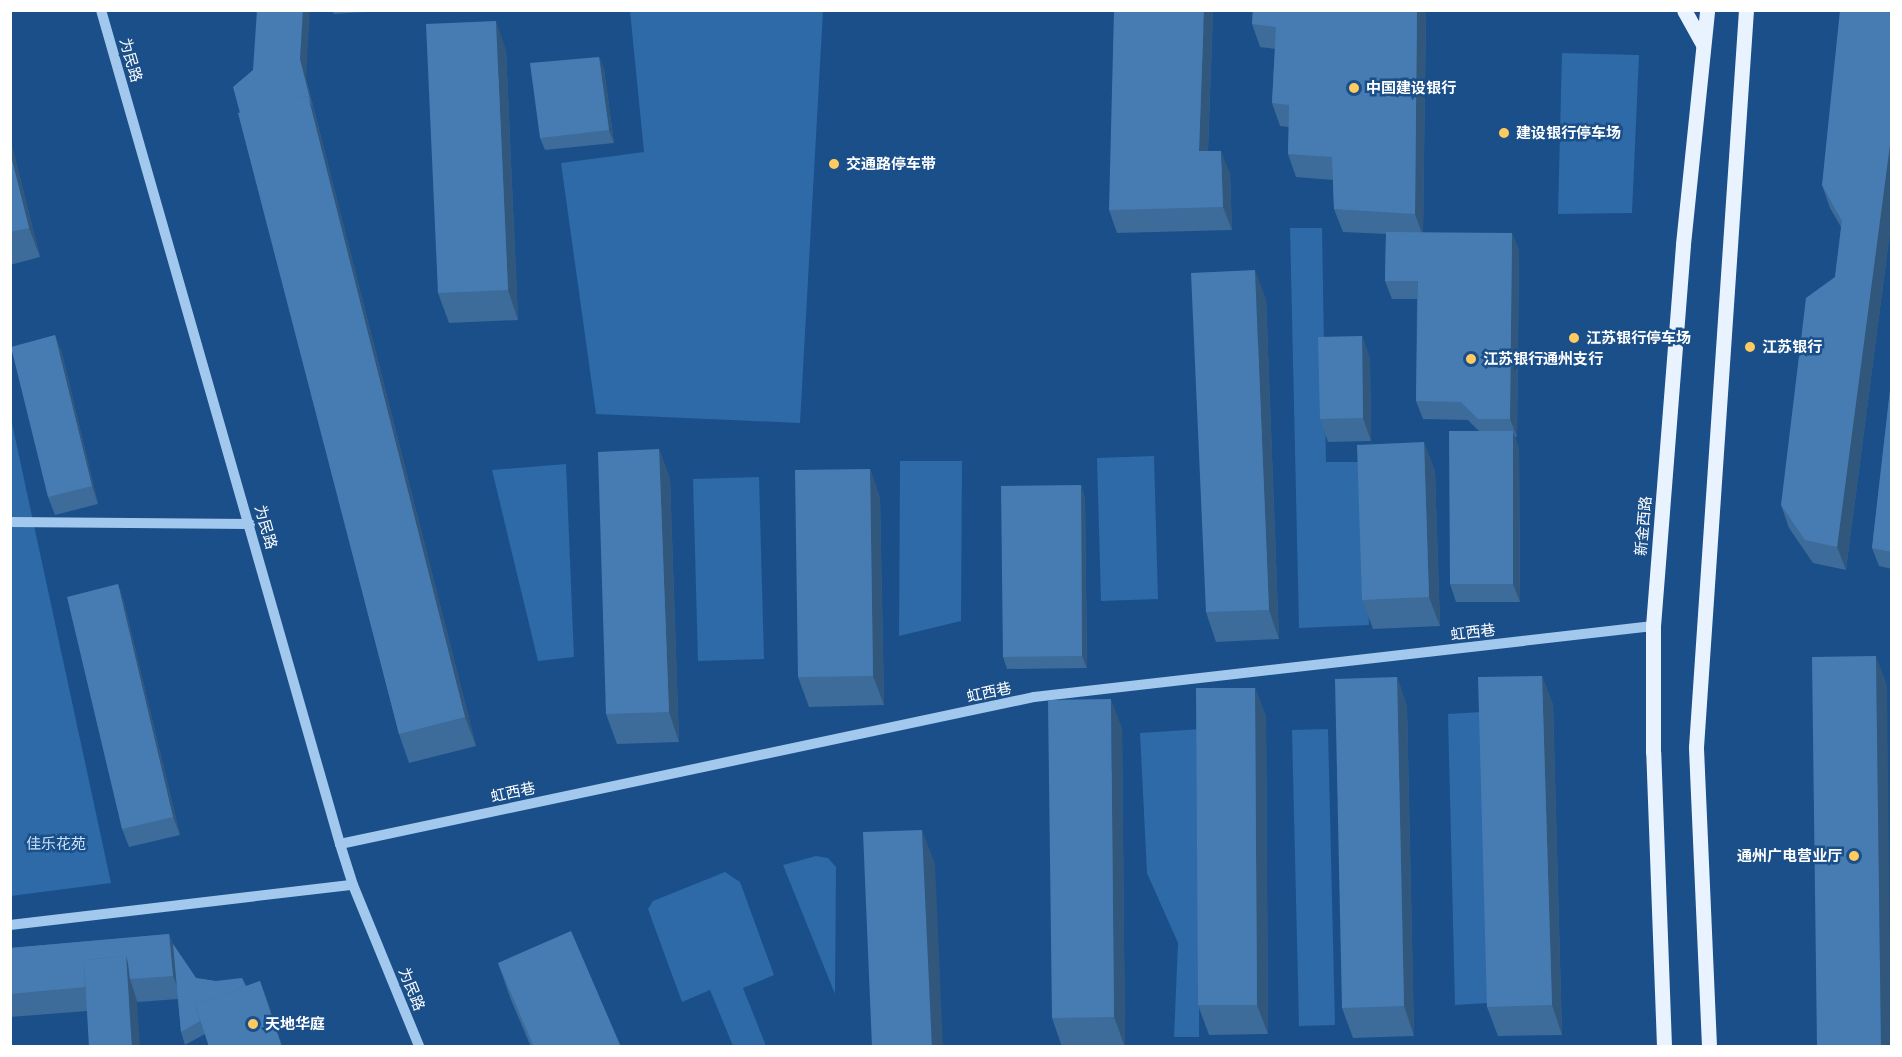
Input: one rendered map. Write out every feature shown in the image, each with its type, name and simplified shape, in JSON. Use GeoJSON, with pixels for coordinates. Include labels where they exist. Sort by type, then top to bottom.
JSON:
{"type":"FeatureCollection","features":[{"type":"Feature","properties":{"kind":"main road"},"geometry":{"type":"LineString","coordinates":[[1684,10],[1703,44]]}},
{"type":"Feature","properties":{"kind":"main road","name":"新金西路"},"geometry":{"type":"LineString","coordinates":[[1664,1047],[1653,752],[1653,626],[1707,10]]}},
{"type":"Feature","properties":{"kind":"main road"},"geometry":{"type":"LineString","coordinates":[[1709,1047],[1696,747],[1746,10]]}},
{"type":"Feature","properties":{"kind":"street","name":"为民路"},"geometry":{"type":"LineString","coordinates":[[101,10],[340,844],[353,885],[419,1047]]}},
{"type":"Feature","properties":{"kind":"street"},"geometry":{"type":"LineString","coordinates":[[10,522],[250,524]]}},
{"type":"Feature","properties":{"kind":"street","name":"虹西巷"},"geometry":{"type":"LineString","coordinates":[[340,844],[1034,697],[1653,626]]}},
{"type":"Feature","properties":{"kind":"street"},"geometry":{"type":"LineString","coordinates":[[10,925],[353,885]]}},
{"type":"Feature","properties":{"kind":"green space"},"geometry":{"type":"Polygon","coordinates":[[[630,11],[823,11],[800,423],[596,414],[561,163],[644,152],[630,11]]]}},
{"type":"Feature","properties":{"kind":"green space"},"geometry":{"type":"Polygon","coordinates":[[[1562,53],[1639,55],[1632,213],[1558,214],[1562,53]]]}},
{"type":"Feature","properties":{"kind":"green space"},"geometry":{"type":"Polygon","coordinates":[[[1290,228],[1322,228],[1326,462],[1364,462],[1369,625],[1299,628],[1290,228]]]}},
{"type":"Feature","properties":{"kind":"green space","name":"佳乐花苑"},"geometry":{"type":"Polygon","coordinates":[[[10,414],[111,883],[11,896],[10,896],[10,414]]]}},
{"type":"Feature","properties":{"kind":"green space"},"geometry":{"type":"Polygon","coordinates":[[[1154,456],[1158,599],[1101,601],[1097,458],[1154,456]]]}},
{"type":"Feature","properties":{"kind":"green space"},"geometry":{"type":"Polygon","coordinates":[[[900,461],[962,461],[961,621],[899,636],[900,461]]]}},
{"type":"Feature","properties":{"kind":"green space"},"geometry":{"type":"Polygon","coordinates":[[[566,464],[574,657],[538,661],[492,470],[566,464]]]}},
{"type":"Feature","properties":{"kind":"green space"},"geometry":{"type":"Polygon","coordinates":[[[759,477],[764,659],[698,661],[693,479],[759,477]]]}},
{"type":"Feature","properties":{"kind":"green space"},"geometry":{"type":"Polygon","coordinates":[[[1481,712],[1488,1003],[1455,1005],[1448,714],[1481,712]]]}},
{"type":"Feature","properties":{"kind":"green space"},"geometry":{"type":"Polygon","coordinates":[[[1201,729],[1199,1037],[1174,1037],[1178,943],[1147,873],[1140,733],[1201,729]]]}},
{"type":"Feature","properties":{"kind":"green space"},"geometry":{"type":"Polygon","coordinates":[[[1328,729],[1335,1025],[1299,1026],[1292,730],[1328,729]]]}},
{"type":"Feature","properties":{"kind":"green space"},"geometry":{"type":"Polygon","coordinates":[[[816,856],[828,858],[836,867],[835,994],[783,865],[816,856]]]}},
{"type":"Feature","properties":{"kind":"green space"},"geometry":{"type":"Polygon","coordinates":[[[725,872],[740,882],[774,975],[743,988],[766,1046],[733,1046],[710,990],[682,1002],[648,909],[653,901],[725,872]]]}},
{"type":"Feature","properties":{"kind":"building"},"geometry":{"type":"Polygon","coordinates":[[[257,10],[303,10],[300,59],[312,107],[308,96],[240,113],[233,87],[253,70],[257,10]]]}},
{"type":"Feature","properties":{"kind":"building"},"geometry":{"type":"Polygon","coordinates":[[[1114,10],[1204,10],[1199,151],[1221,151],[1223,207],[1109,210],[1114,10]]]}},
{"type":"Feature","properties":{"kind":"building","name":"中国建设银行"},"geometry":{"type":"Polygon","coordinates":[[[1253,10],[1417,10],[1415,214],[1334,209],[1332,157],[1288,154],[1289,105],[1272,103],[1276,27],[1252,24],[1253,10]]]}},
{"type":"Feature","properties":{"kind":"building"},"geometry":{"type":"Polygon","coordinates":[[[1840,10],[1892,10],[1892,129],[1837,547],[1805,540],[1781,505],[1806,298],[1835,277],[1842,221],[1822,185],[1840,10]]]}},
{"type":"Feature","properties":{"kind":"building"},"geometry":{"type":"Polygon","coordinates":[[[496,21],[508,290],[438,293],[426,24],[496,21]]]}},
{"type":"Feature","properties":{"kind":"building"},"geometry":{"type":"Polygon","coordinates":[[[599,57],[609,130],[540,138],[530,63],[599,57]]]}},
{"type":"Feature","properties":{"kind":"building"},"geometry":{"type":"Polygon","coordinates":[[[308,96],[465,717],[399,734],[238,113],[308,96]]]}},
{"type":"Feature","properties":{"kind":"building"},"geometry":{"type":"Polygon","coordinates":[[[10,152],[29,228],[10,232],[10,152]]]}},
{"type":"Feature","properties":{"kind":"building","name":"江苏银行通州支行"},"geometry":{"type":"Polygon","coordinates":[[[1386,232],[1512,233],[1510,419],[1478,419],[1461,402],[1416,401],[1418,281],[1385,281],[1386,232]]]}},
{"type":"Feature","properties":{"kind":"building"},"geometry":{"type":"Polygon","coordinates":[[[1255,270],[1269,610],[1206,612],[1191,273],[1255,270]]]}},
{"type":"Feature","properties":{"kind":"building"},"geometry":{"type":"Polygon","coordinates":[[[55,335],[92,486],[48,497],[11,347],[55,335]]]}},
{"type":"Feature","properties":{"kind":"building"},"geometry":{"type":"Polygon","coordinates":[[[1362,336],[1363,418],[1320,419],[1318,337],[1362,336]]]}},
{"type":"Feature","properties":{"kind":"building"},"geometry":{"type":"Polygon","coordinates":[[[1892,373],[1892,552],[1872,548],[1892,373]]]}},
{"type":"Feature","properties":{"kind":"building"},"geometry":{"type":"Polygon","coordinates":[[[1449,431],[1513,431],[1513,584],[1450,584],[1449,431]]]}},
{"type":"Feature","properties":{"kind":"building"},"geometry":{"type":"Polygon","coordinates":[[[1424,442],[1429,597],[1362,600],[1357,445],[1424,442]]]}},
{"type":"Feature","properties":{"kind":"building"},"geometry":{"type":"Polygon","coordinates":[[[659,449],[669,712],[606,714],[598,452],[659,449]]]}},
{"type":"Feature","properties":{"kind":"building"},"geometry":{"type":"Polygon","coordinates":[[[870,469],[873,676],[798,677],[795,470],[870,469]]]}},
{"type":"Feature","properties":{"kind":"building"},"geometry":{"type":"Polygon","coordinates":[[[1081,485],[1082,656],[1003,657],[1001,486],[1081,485]]]}},
{"type":"Feature","properties":{"kind":"building"},"geometry":{"type":"Polygon","coordinates":[[[118,584],[173,817],[122,829],[67,597],[118,584]]]}},
{"type":"Feature","properties":{"kind":"building"},"geometry":{"type":"Polygon","coordinates":[[[1876,656],[1881,1047],[1817,1047],[1812,657],[1876,656]]]}},
{"type":"Feature","properties":{"kind":"building"},"geometry":{"type":"Polygon","coordinates":[[[1542,676],[1552,1005],[1487,1007],[1478,677],[1542,676]]]}},
{"type":"Feature","properties":{"kind":"building"},"geometry":{"type":"Polygon","coordinates":[[[1397,677],[1404,1006],[1342,1008],[1335,679],[1397,677]]]}},
{"type":"Feature","properties":{"kind":"building"},"geometry":{"type":"Polygon","coordinates":[[[1196,688],[1255,688],[1257,1005],[1198,1005],[1196,688]]]}},
{"type":"Feature","properties":{"kind":"building"},"geometry":{"type":"Polygon","coordinates":[[[1111,699],[1114,1017],[1052,1018],[1048,700],[1111,699]]]}},
{"type":"Feature","properties":{"kind":"building"},"geometry":{"type":"Polygon","coordinates":[[[922,830],[932,1047],[872,1047],[863,832],[922,830]]]}},
{"type":"Feature","properties":{"kind":"building"},"geometry":{"type":"Polygon","coordinates":[[[571,931],[621,1047],[534,1047],[498,963],[571,931]]]}},
{"type":"Feature","properties":{"kind":"building"},"geometry":{"type":"Polygon","coordinates":[[[169,934],[173,976],[130,979],[126,956],[84,960],[85,987],[10,994],[10,948],[169,934]]]}},
{"type":"Feature","properties":{"kind":"building"},"geometry":{"type":"Polygon","coordinates":[[[173,944],[196,978],[216,981],[242,978],[246,986],[195,1004],[200,1021],[181,1032],[173,944]]]}},
{"type":"Feature","properties":{"kind":"building"},"geometry":{"type":"Polygon","coordinates":[[[126,956],[132,1047],[89,1047],[84,960],[126,956]]]}},
{"type":"Feature","properties":{"kind":"building"},"geometry":{"type":"Polygon","coordinates":[[[260,981],[282,1047],[209,1047],[195,1004],[260,981]]]}},
{"type":"Feature","properties":{"kind":"place","name":"中国建设银行"},"geometry":{"type":"Point","coordinates":[1354,88]}},
{"type":"Feature","properties":{"kind":"place","name":"建设银行停车场"},"geometry":{"type":"Point","coordinates":[1504,133]}},
{"type":"Feature","properties":{"kind":"place","name":"交通路停车带"},"geometry":{"type":"Point","coordinates":[834,164]}},
{"type":"Feature","properties":{"kind":"place","name":"江苏银行停车场"},"geometry":{"type":"Point","coordinates":[1574,338]}},
{"type":"Feature","properties":{"kind":"place","name":"江苏银行"},"geometry":{"type":"Point","coordinates":[1750,347]}},
{"type":"Feature","properties":{"kind":"place","name":"江苏银行通州支行"},"geometry":{"type":"Point","coordinates":[1471,359]}},
{"type":"Feature","properties":{"kind":"place","name":"通州广电营业厅"},"geometry":{"type":"Point","coordinates":[1854,856]}},
{"type":"Feature","properties":{"kind":"place","name":"天地华庭"},"geometry":{"type":"Point","coordinates":[253,1024]}}]}
